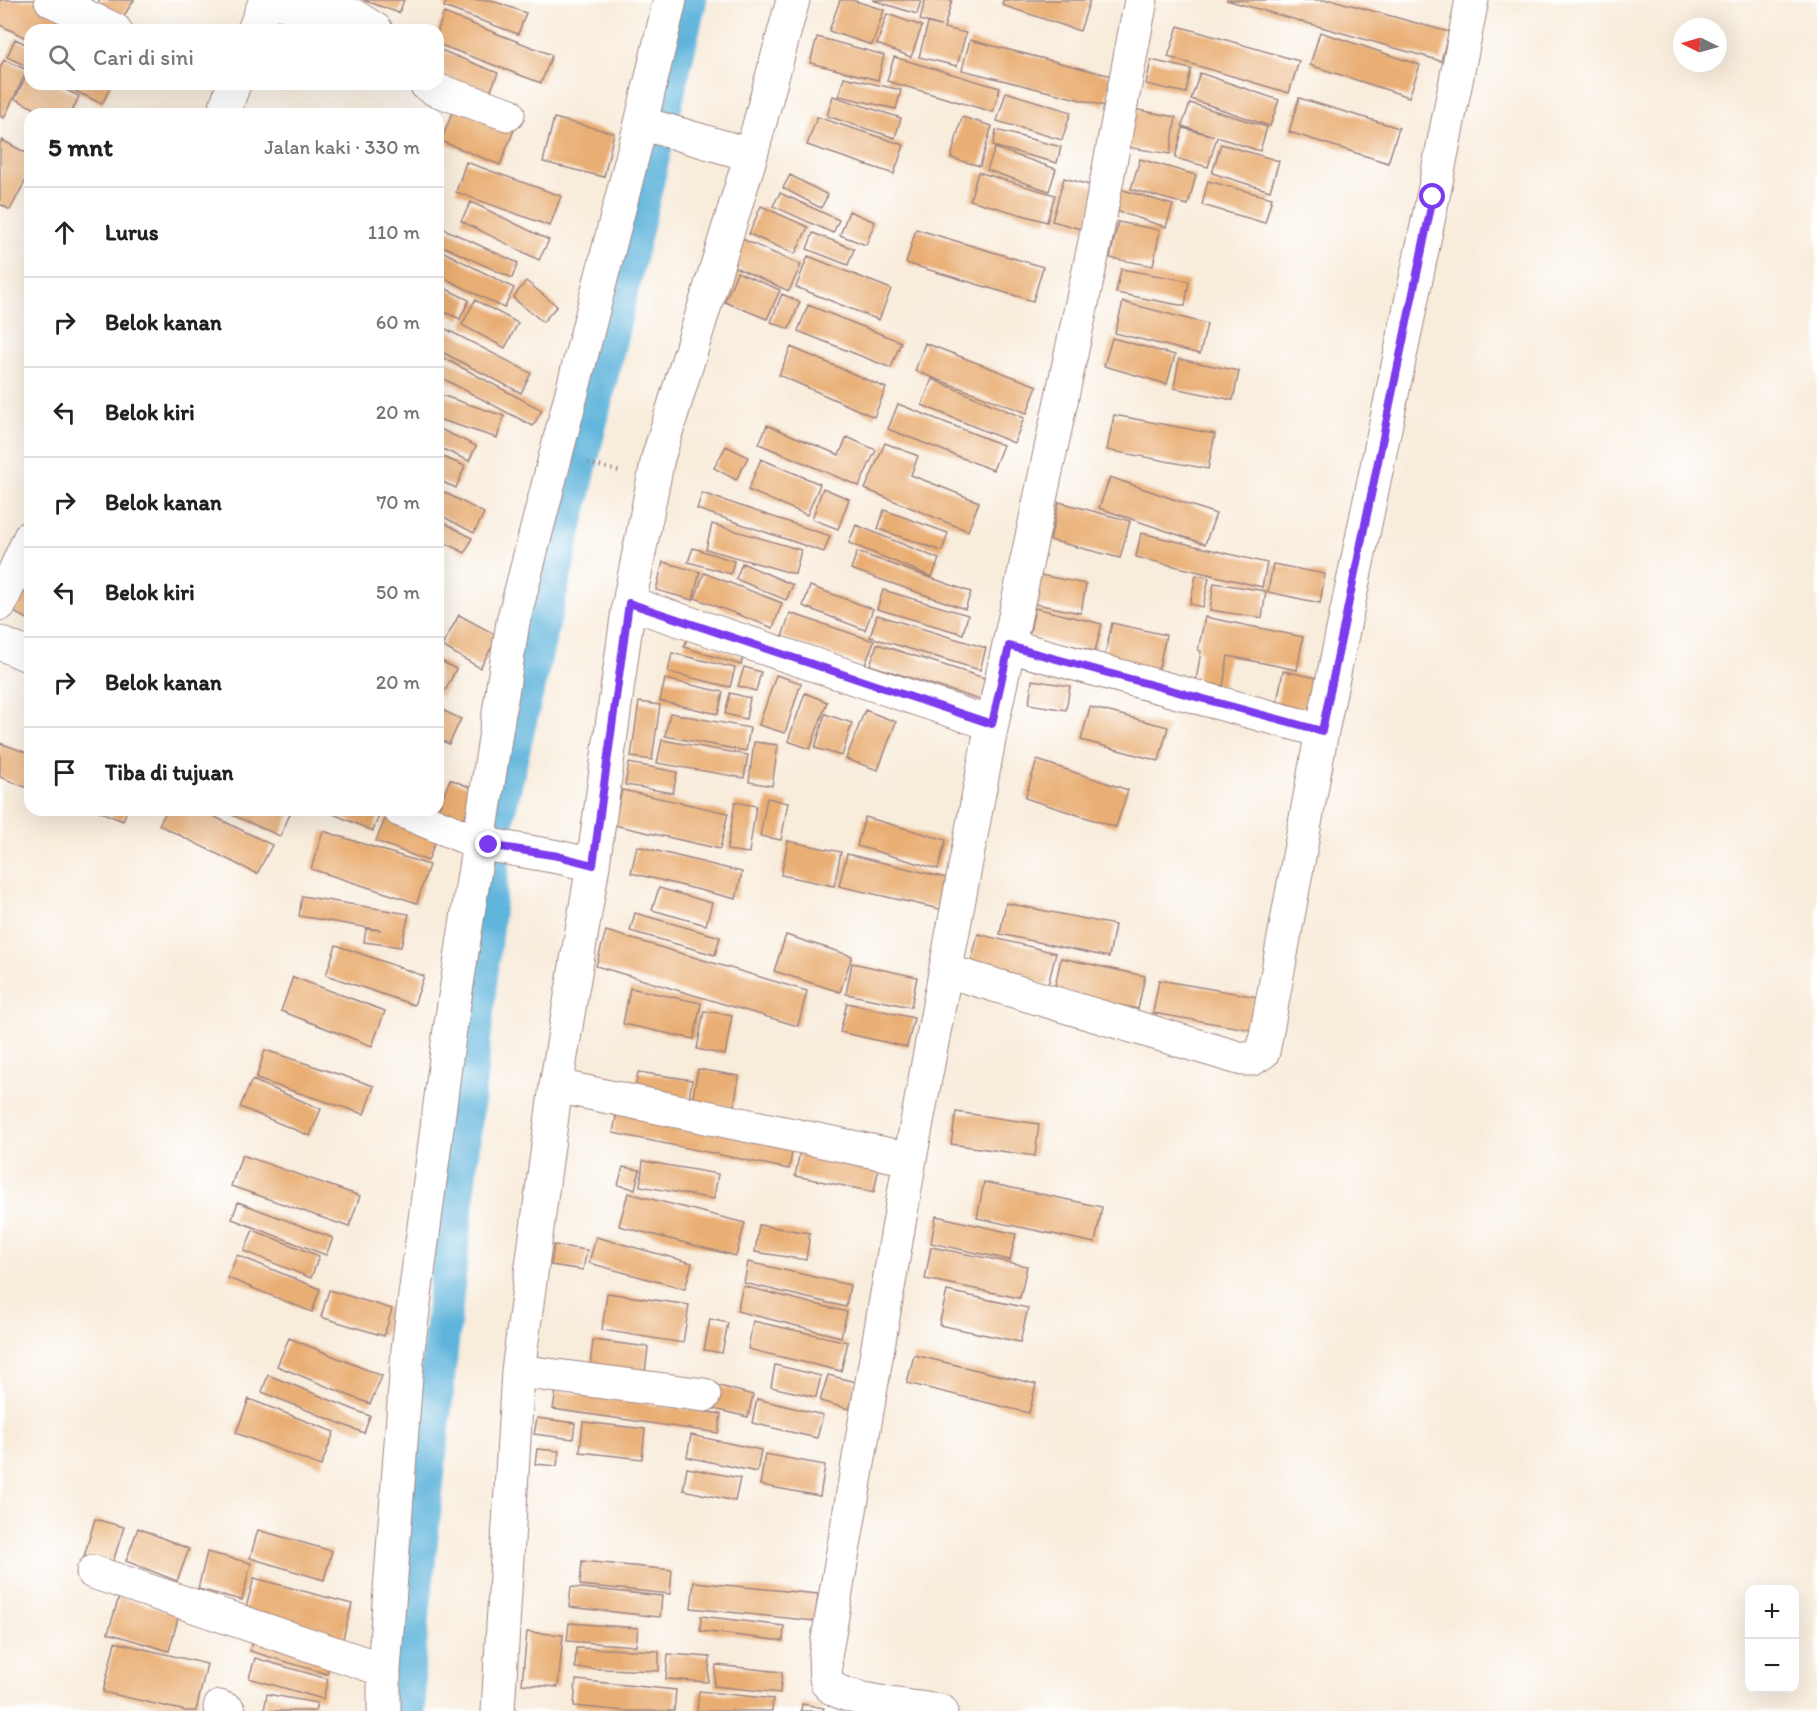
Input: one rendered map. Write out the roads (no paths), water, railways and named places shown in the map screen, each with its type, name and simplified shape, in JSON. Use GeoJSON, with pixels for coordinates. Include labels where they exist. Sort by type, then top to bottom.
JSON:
{"type":"FeatureCollection","features":[{"type":"Feature","properties":{"kind":"street"},"geometry":{"type":"LineString","coordinates":[[51,0],[102,24]]}},
{"type":"Feature","properties":{"kind":"street"},"geometry":{"type":"LineString","coordinates":[[384,1711],[384,1670],[408,1349],[449,1036],[484,844],[513,622],[646,124],[670,0]]}},
{"type":"Feature","properties":{"kind":"street"},"geometry":{"type":"LineString","coordinates":[[498,1711],[518,1371],[556,1086],[593,865],[629,603],[658,458],[751,155],[793,0]]}},
{"type":"Feature","properties":{"kind":"street"},"geometry":{"type":"LineString","coordinates":[[940,1711],[850,1697],[828,1685],[825,1657],[910,1159],[992,724],[1095,242],[1142,0]]}},
{"type":"Feature","properties":{"kind":"street"},"geometry":{"type":"LineString","coordinates":[[947,971],[1242,1059],[1252,1059],[1263,1052],[1322,731],[1472,0]]}},
{"type":"Feature","properties":{"kind":"street"},"geometry":{"type":"LineString","coordinates":[[262,10],[354,16],[367,24]]}},
{"type":"Feature","properties":{"kind":"street"},"geometry":{"type":"LineString","coordinates":[[436,90],[508,114]]}},
{"type":"Feature","properties":{"kind":"street"},"geometry":{"type":"LineString","coordinates":[[646,124],[751,155]]}},
{"type":"Feature","properties":{"kind":"street"},"geometry":{"type":"LineString","coordinates":[[0,604],[24,550]]}},
{"type":"Feature","properties":{"kind":"street"},"geometry":{"type":"LineString","coordinates":[[629,603],[992,724]]}},
{"type":"Feature","properties":{"kind":"street"},"geometry":{"type":"LineString","coordinates":[[0,643],[24,653]]}},
{"type":"Feature","properties":{"kind":"street"},"geometry":{"type":"LineString","coordinates":[[1009,646],[1322,731]]}},
{"type":"Feature","properties":{"kind":"street"},"geometry":{"type":"LineString","coordinates":[[415,816],[484,844],[558,856],[593,865]]}},
{"type":"Feature","properties":{"kind":"street"},"geometry":{"type":"LineString","coordinates":[[556,1086],[910,1159]]}},
{"type":"Feature","properties":{"kind":"street"},"geometry":{"type":"LineString","coordinates":[[518,1371],[704,1395]]}},
{"type":"Feature","properties":{"kind":"street"},"geometry":{"type":"LineString","coordinates":[[93,1572],[384,1670]]}},
{"type":"Feature","properties":{"kind":"waterway"},"geometry":{"type":"LineString","coordinates":[[408,1711],[407,1663],[497,814],[689,0]]}}]}
